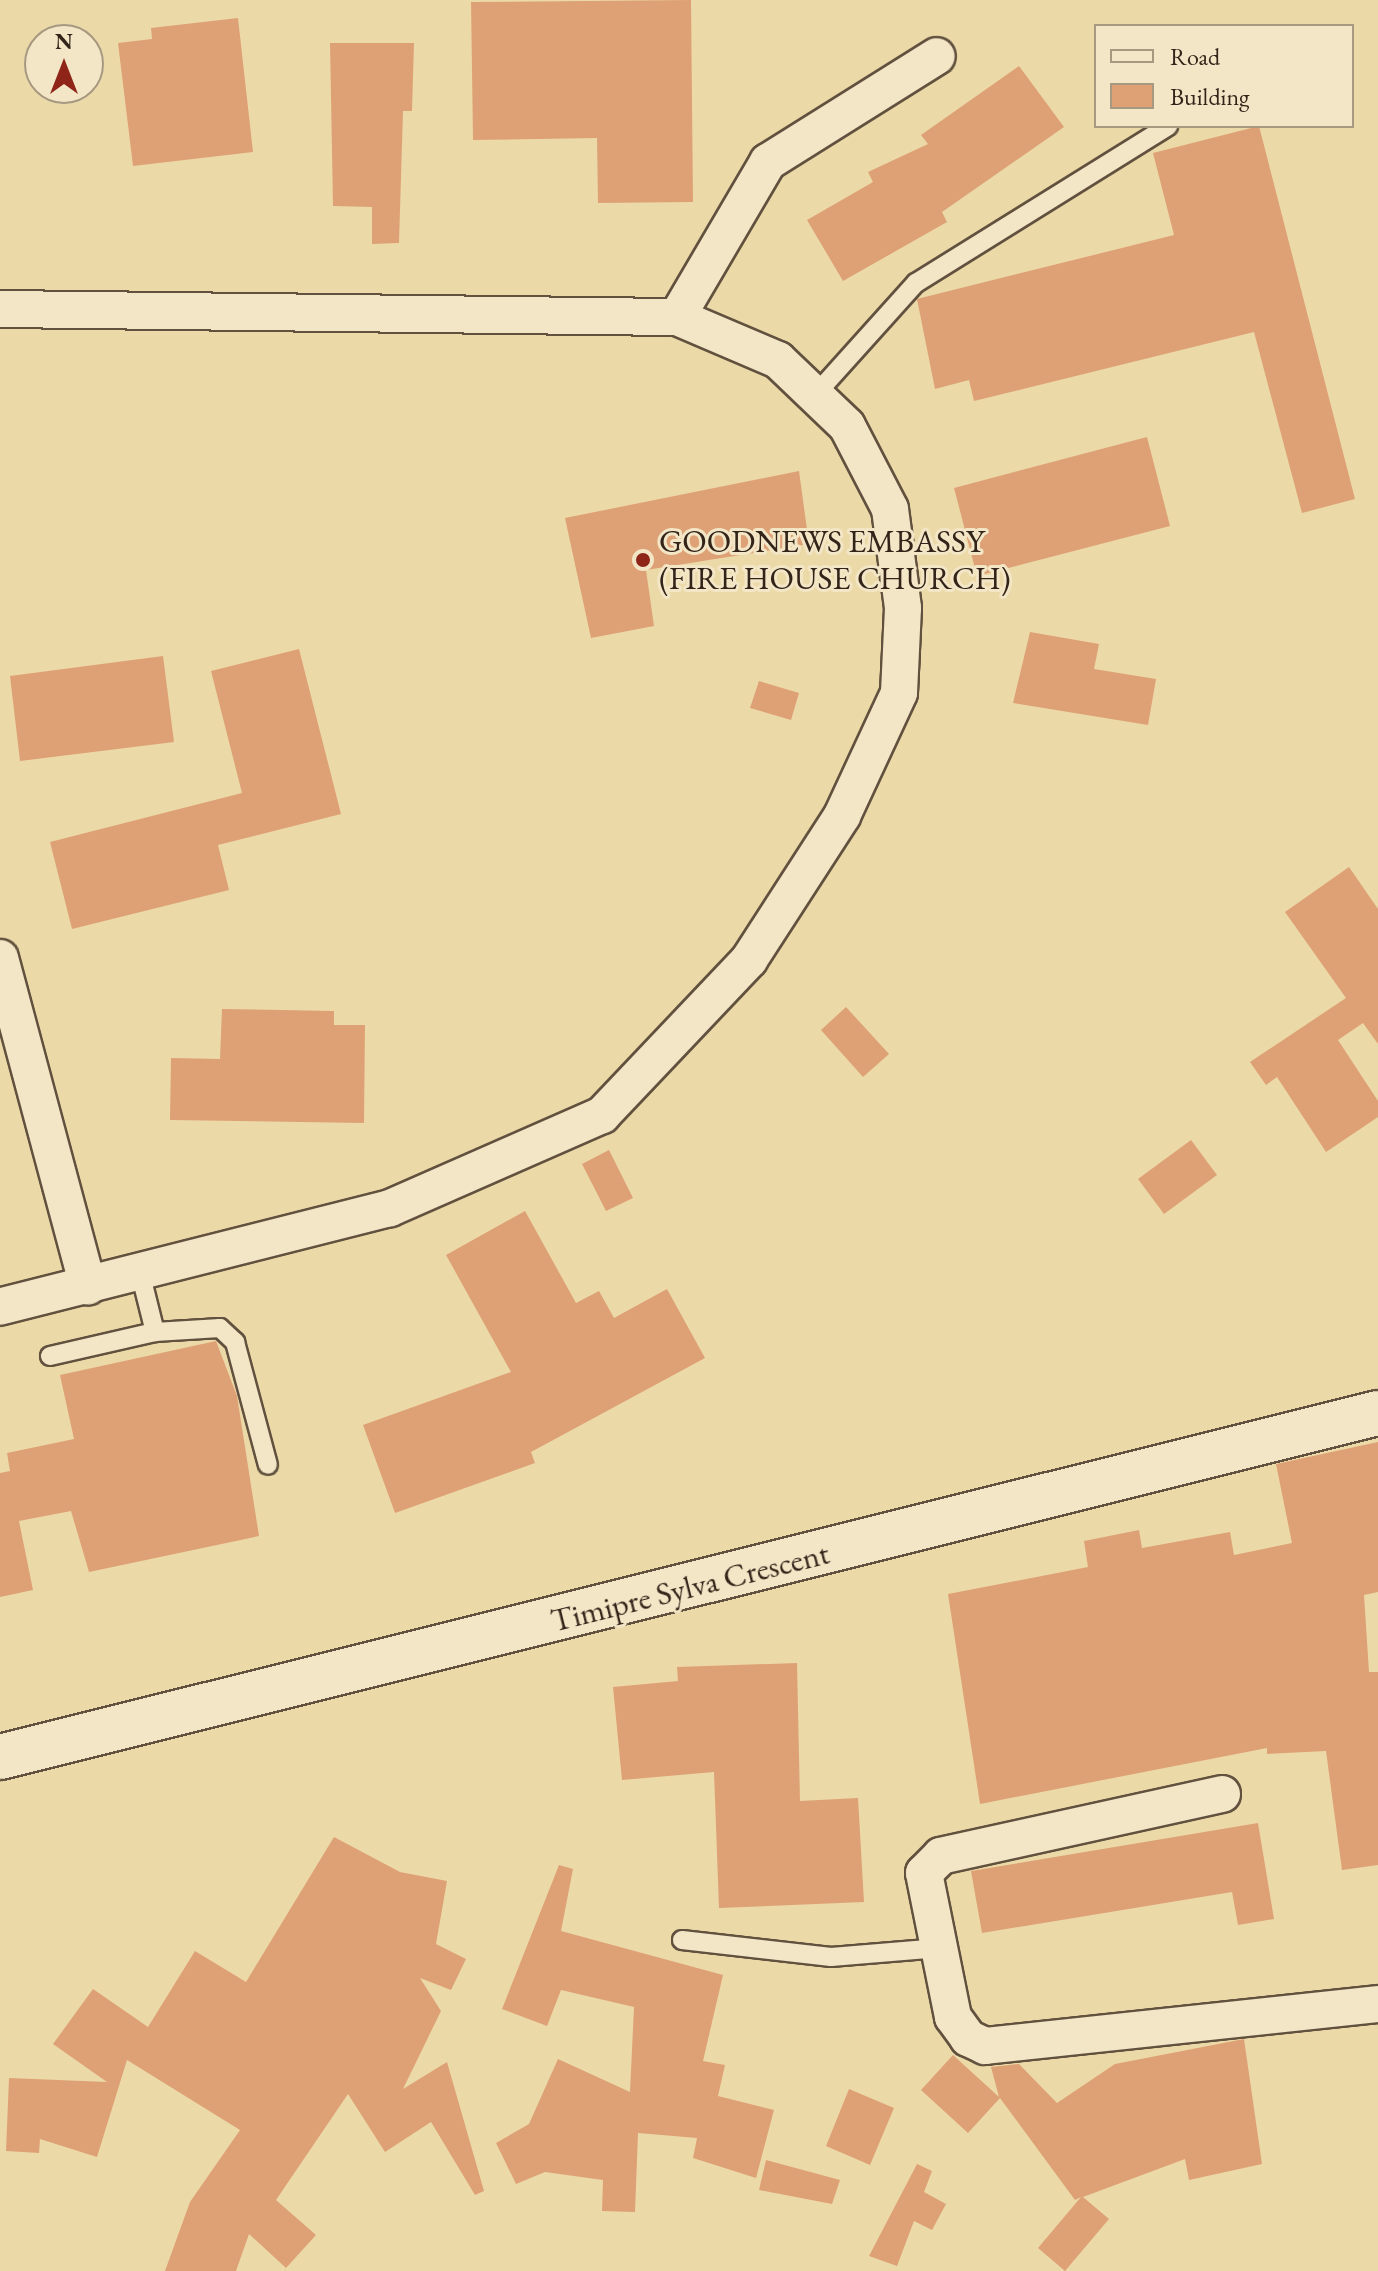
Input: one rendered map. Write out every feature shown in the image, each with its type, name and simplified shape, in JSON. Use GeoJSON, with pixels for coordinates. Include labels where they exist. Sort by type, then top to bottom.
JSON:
{"type":"FeatureCollection","features":[{"type":"Feature","properties":{"kind":"street"},"geometry":{"type":"LineString","coordinates":[[677,317],[768,162],[937,56]]}},
{"type":"Feature","properties":{"kind":"street"},"geometry":{"type":"LineString","coordinates":[[0,309],[677,317],[778,360],[847,426],[890,509],[903,608],[899,693],[842,816],[749,960],[602,1115],[390,1208],[0,1307]]}},
{"type":"Feature","properties":{"kind":"street"},"geometry":{"type":"LineString","coordinates":[[0,958],[88,1286]]}},
{"type":"Feature","properties":{"kind":"street","name":"Timipre Sylva Crescent"},"geometry":{"type":"LineString","coordinates":[[0,1757],[1378,1413]]}},
{"type":"Feature","properties":{"kind":"street"},"geometry":{"type":"LineString","coordinates":[[1222,1794],[941,1856],[924,1873],[953,2017],[985,2046],[1378,2004]]}},
{"type":"Feature","properties":{"kind":"lane"},"geometry":{"type":"LineString","coordinates":[[815,395],[916,283],[1165,128]]}},
{"type":"Feature","properties":{"kind":"lane"},"geometry":{"type":"LineString","coordinates":[[140,1272],[155,1332]]}},
{"type":"Feature","properties":{"kind":"lane"},"geometry":{"type":"LineString","coordinates":[[50,1356],[155,1332],[202,1326],[230,1335],[268,1465]]}},
{"type":"Feature","properties":{"kind":"lane"},"geometry":{"type":"LineString","coordinates":[[682,1940],[831,1957],[940,1948]]}},
{"type":"Feature","properties":{"kind":"building"},"geometry":{"type":"Polygon","coordinates":[[[691,0],[693,202],[598,203],[597,138],[473,140],[471,2],[691,0]]]}},
{"type":"Feature","properties":{"kind":"building"},"geometry":{"type":"Polygon","coordinates":[[[238,18],[253,152],[133,166],[118,43],[152,39],[151,28],[238,18]]]}},
{"type":"Feature","properties":{"kind":"building"},"geometry":{"type":"Polygon","coordinates":[[[330,43],[414,43],[412,111],[403,111],[399,243],[372,244],[372,207],[333,206],[330,43]]]}},
{"type":"Feature","properties":{"kind":"building"},"geometry":{"type":"Polygon","coordinates":[[[1019,66],[1064,127],[942,212],[947,222],[843,281],[807,220],[873,182],[868,172],[928,144],[921,135],[1019,66]]]}},
{"type":"Feature","properties":{"kind":"building"},"geometry":{"type":"Polygon","coordinates":[[[1260,128],[1355,499],[1302,513],[1254,332],[974,401],[969,380],[935,389],[917,299],[1174,235],[1153,153],[1260,128]]]}},
{"type":"Feature","properties":{"kind":"building"},"geometry":{"type":"Polygon","coordinates":[[[1147,437],[1170,526],[977,576],[954,488],[1147,437]]]}},
{"type":"Feature","properties":{"kind":"building","name":"GOODNEWS EMBASSY (FIRE HOUSE CHURCH)"},"geometry":{"type":"Polygon","coordinates":[[[799,471],[809,544],[646,570],[654,626],[591,638],[565,518],[799,471]]]}},
{"type":"Feature","properties":{"kind":"building"},"geometry":{"type":"Polygon","coordinates":[[[1030,632],[1099,644],[1094,669],[1156,679],[1148,725],[1013,703],[1030,632]]]}},
{"type":"Feature","properties":{"kind":"building"},"geometry":{"type":"Polygon","coordinates":[[[299,649],[341,814],[218,845],[229,890],[72,929],[50,842],[242,793],[211,671],[299,649]]]}},
{"type":"Feature","properties":{"kind":"building"},"geometry":{"type":"Polygon","coordinates":[[[163,656],[174,742],[20,761],[10,676],[163,656]]]}},
{"type":"Feature","properties":{"kind":"building"},"geometry":{"type":"Polygon","coordinates":[[[759,681],[799,693],[791,720],[750,708],[759,681]]]}},
{"type":"Feature","properties":{"kind":"building"},"geometry":{"type":"Polygon","coordinates":[[[1349,867],[1378,909],[1378,1044],[1363,1023],[1338,1040],[1378,1101],[1378,1117],[1326,1152],[1277,1077],[1266,1085],[1250,1062],[1346,998],[1285,912],[1349,867]]]}},
{"type":"Feature","properties":{"kind":"building"},"geometry":{"type":"Polygon","coordinates":[[[846,1007],[889,1054],[863,1077],[821,1030],[846,1007]]]}},
{"type":"Feature","properties":{"kind":"building"},"geometry":{"type":"Polygon","coordinates":[[[222,1009],[334,1011],[334,1025],[365,1025],[364,1123],[170,1120],[171,1058],[220,1059],[222,1009]]]}},
{"type":"Feature","properties":{"kind":"building"},"geometry":{"type":"Polygon","coordinates":[[[1191,1140],[1217,1175],[1164,1214],[1138,1179],[1191,1140]]]}},
{"type":"Feature","properties":{"kind":"building"},"geometry":{"type":"Polygon","coordinates":[[[609,1150],[633,1198],[606,1211],[582,1164],[609,1150]]]}},
{"type":"Feature","properties":{"kind":"building"},"geometry":{"type":"Polygon","coordinates":[[[525,1211],[576,1303],[599,1291],[614,1318],[667,1289],[705,1358],[531,1452],[535,1463],[395,1513],[363,1425],[511,1372],[446,1255],[525,1211]]]}},
{"type":"Feature","properties":{"kind":"building"},"geometry":{"type":"Polygon","coordinates":[[[216,1341],[237,1396],[259,1536],[89,1572],[71,1511],[19,1521],[33,1590],[0,1597],[0,1473],[10,1471],[7,1453],[74,1439],[60,1375],[216,1341]]]}},
{"type":"Feature","properties":{"kind":"building"},"geometry":{"type":"Polygon","coordinates":[[[1378,1442],[1378,1592],[1364,1595],[1369,1672],[1378,1672],[1378,1865],[1342,1870],[1326,1751],[1267,1754],[1267,1748],[980,1804],[948,1594],[1088,1567],[1084,1541],[1139,1530],[1142,1548],[1230,1532],[1234,1555],[1292,1543],[1276,1464],[1378,1442]]]}},
{"type":"Feature","properties":{"kind":"building"},"geometry":{"type":"Polygon","coordinates":[[[797,1663],[800,1801],[858,1798],[864,1902],[719,1908],[714,1772],[622,1780],[613,1687],[678,1681],[677,1667],[797,1663]]]}},
{"type":"Feature","properties":{"kind":"building"},"geometry":{"type":"Polygon","coordinates":[[[1258,1823],[1274,1919],[1238,1925],[1232,1892],[982,1933],[971,1871],[1258,1823]]]}},
{"type":"Feature","properties":{"kind":"building"},"geometry":{"type":"Polygon","coordinates":[[[334,1837],[400,1872],[447,1881],[436,1944],[466,1959],[451,1990],[420,1978],[441,2011],[403,2089],[447,2062],[484,2191],[475,2195],[431,2122],[385,2152],[348,2094],[276,2200],[316,2235],[286,2268],[249,2234],[236,2271],[165,2271],[190,2202],[240,2130],[127,2060],[97,2157],[40,2139],[39,2153],[6,2151],[9,2078],[107,2082],[53,2044],[93,1989],[148,2027],[195,1951],[246,1982],[334,1837]]]}},
{"type":"Feature","properties":{"kind":"building"},"geometry":{"type":"Polygon","coordinates":[[[559,1865],[573,1869],[561,1931],[723,1975],[703,2061],[725,2065],[718,2096],[774,2110],[756,2178],[693,2158],[697,2138],[638,2133],[635,2212],[602,2211],[603,2180],[545,2172],[516,2184],[496,2143],[529,2124],[558,2059],[630,2092],[634,2007],[561,1990],[547,2026],[502,2009],[559,1865]]]}},
{"type":"Feature","properties":{"kind":"building"},"geometry":{"type":"Polygon","coordinates":[[[1244,2039],[1262,2164],[1189,2180],[1185,2159],[1083,2197],[1109,2219],[1065,2271],[1038,2248],[1081,2197],[1075,2200],[1000,2098],[968,2133],[921,2090],[953,2055],[999,2097],[991,2067],[1019,2064],[1057,2103],[1115,2064],[1244,2039]]]}},
{"type":"Feature","properties":{"kind":"building"},"geometry":{"type":"Polygon","coordinates":[[[849,2089],[894,2108],[870,2165],[826,2146],[849,2089]]]}},
{"type":"Feature","properties":{"kind":"building"},"geometry":{"type":"Polygon","coordinates":[[[766,2160],[840,2180],[832,2204],[759,2190],[766,2160]]]}},
{"type":"Feature","properties":{"kind":"building"},"geometry":{"type":"Polygon","coordinates":[[[917,2164],[932,2171],[924,2192],[946,2204],[932,2230],[914,2221],[897,2266],[869,2256],[917,2164]]]}},
{"type":"Feature","properties":{"kind":"place","name":"GOODNEWS EMBASSY (FIRE HOUSE CHURCH)"},"geometry":{"type":"Point","coordinates":[643,560]}}]}
